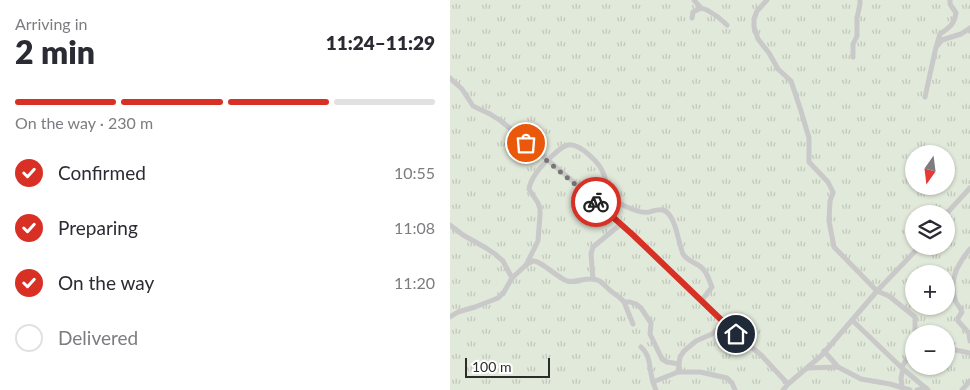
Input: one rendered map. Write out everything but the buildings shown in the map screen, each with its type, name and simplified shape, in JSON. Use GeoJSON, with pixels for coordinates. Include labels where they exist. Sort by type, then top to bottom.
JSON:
{"type":"FeatureCollection","features":[{"type":"Feature","properties":{"kind":"street"},"geometry":{"type":"LineString","coordinates":[[694,0],[701,8],[718,17],[727,25]]}},
{"type":"Feature","properties":{"kind":"street"},"geometry":{"type":"LineString","coordinates":[[767,0],[757,11],[754,26],[758,39],[778,69],[791,81],[809,138],[809,162],[828,182],[832,192],[829,222],[834,247],[877,291],[889,296],[916,317],[916,325]]}},
{"type":"Feature","properties":{"kind":"street"},"geometry":{"type":"LineString","coordinates":[[853,57],[853,44],[857,36],[860,0]]}},
{"type":"Feature","properties":{"kind":"street"},"geometry":{"type":"LineString","coordinates":[[925,97],[940,34],[949,29],[954,23],[956,14],[950,4],[950,0]]}},
{"type":"Feature","properties":{"kind":"street"},"geometry":{"type":"LineString","coordinates":[[692,18],[693,12],[701,8]]}},
{"type":"Feature","properties":{"kind":"street"},"geometry":{"type":"LineString","coordinates":[[936,47],[942,40],[962,34],[970,28]]}},
{"type":"Feature","properties":{"kind":"street"},"geometry":{"type":"LineString","coordinates":[[450,78],[462,89],[473,106],[501,122],[621,224],[724,323],[762,356],[788,384]]}},
{"type":"Feature","properties":{"kind":"street"},"geometry":{"type":"LineString","coordinates":[[526,265],[538,241],[540,216],[538,203],[528,189],[530,182],[548,160],[563,147],[573,145],[599,164],[604,174],[607,188],[615,201],[637,211],[662,210],[668,213],[672,218],[683,255],[700,266],[709,276],[712,287],[702,300]]}},
{"type":"Feature","properties":{"kind":"street"},"geometry":{"type":"LineString","coordinates":[[954,205],[970,188]]}},
{"type":"Feature","properties":{"kind":"street"},"geometry":{"type":"LineString","coordinates":[[593,279],[591,254],[593,247],[621,224]]}},
{"type":"Feature","properties":{"kind":"street"},"geometry":{"type":"LineString","coordinates":[[450,225],[495,254],[503,261],[512,278]]}},
{"type":"Feature","properties":{"kind":"street"},"geometry":{"type":"LineString","coordinates":[[970,249],[959,264],[952,284],[956,303],[962,310],[958,321],[969,333],[970,341]]}},
{"type":"Feature","properties":{"kind":"street"},"geometry":{"type":"LineString","coordinates":[[783,390],[824,351],[911,255]]}},
{"type":"Feature","properties":{"kind":"street"},"geometry":{"type":"LineString","coordinates":[[450,317],[458,312],[498,298],[512,278],[533,261],[538,262],[567,281],[593,279],[603,282],[610,291],[624,302],[633,324]]}},
{"type":"Feature","properties":{"kind":"street"},"geometry":{"type":"LineString","coordinates":[[624,302],[636,304],[641,308],[650,323],[650,334],[662,359],[679,364]]}},
{"type":"Feature","properties":{"kind":"street"},"geometry":{"type":"LineString","coordinates":[[852,320],[927,389]]}},
{"type":"Feature","properties":{"kind":"street"},"geometry":{"type":"LineString","coordinates":[[678,372],[680,357],[684,351],[712,334],[724,323]]}},
{"type":"Feature","properties":{"kind":"street"},"geometry":{"type":"LineString","coordinates":[[641,348],[646,351],[648,356],[656,390]]}},
{"type":"Feature","properties":{"kind":"street"},"geometry":{"type":"LineString","coordinates":[[955,350],[970,354]]}},
{"type":"Feature","properties":{"kind":"street"},"geometry":{"type":"LineString","coordinates":[[824,351],[838,367],[861,379],[910,390]]}},
{"type":"Feature","properties":{"kind":"street"},"geometry":{"type":"LineString","coordinates":[[902,388],[902,368],[905,362]]}},
{"type":"Feature","properties":{"kind":"street"},"geometry":{"type":"LineString","coordinates":[[806,368],[838,367]]}},
{"type":"Feature","properties":{"kind":"street"},"geometry":{"type":"LineString","coordinates":[[653,382],[678,372],[700,372],[727,378],[732,383],[734,390]]}},
{"type":"Feature","properties":{"kind":"street"},"geometry":{"type":"LineString","coordinates":[[962,390],[970,382]]}},
{"type":"Feature","properties":{"kind":"street"},"geometry":{"type":"LineString","coordinates":[[917,390],[927,389]]}},
{"type":"Feature","properties":{"kind":"green space"},"geometry":{"type":"Polygon","coordinates":[[[450,0],[970,0],[970,390],[450,390],[450,0]]]}},
{"type":"Feature","properties":{"kind":"way so far"},"geometry":{"type":"LineString","coordinates":[[526,143],[570,178],[596,202]]}},
{"type":"Feature","properties":{"kind":"route"},"geometry":{"type":"LineString","coordinates":[[596,202],[736,334]]}}]}
